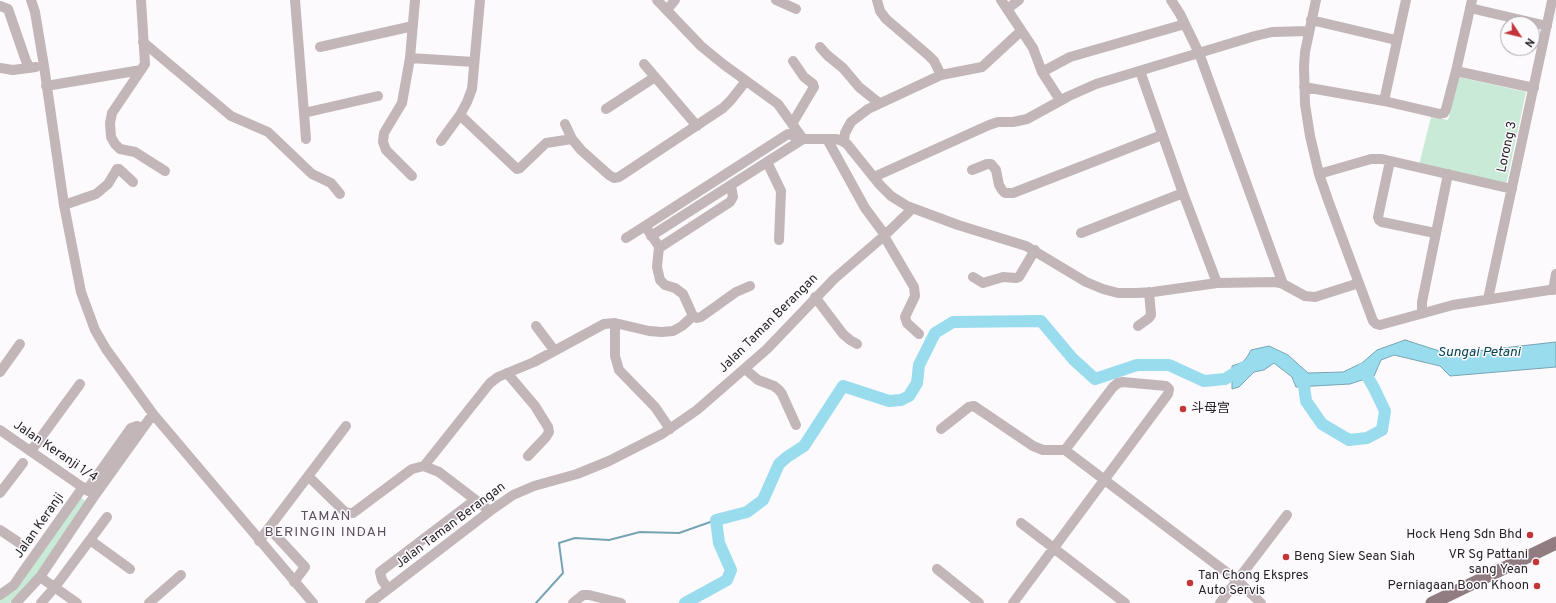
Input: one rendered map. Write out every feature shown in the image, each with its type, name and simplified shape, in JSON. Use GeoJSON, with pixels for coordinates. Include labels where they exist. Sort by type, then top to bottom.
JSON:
{"type":"FeatureCollection","features":[{"type":"Feature","properties":{"kind":"main road"},"geometry":{"type":"LineString","coordinates":[[1432,603],[1556,543]]}},
{"type":"Feature","properties":{"kind":"street"},"geometry":{"type":"LineString","coordinates":[[31,0],[44,66],[64,205],[81,292],[95,330],[106,349],[153,414],[313,603]]}},
{"type":"Feature","properties":{"kind":"street"},"geometry":{"type":"LineString","coordinates":[[140,0],[144,64],[112,113],[110,123],[111,137],[120,149],[135,152],[165,171]]}},
{"type":"Feature","properties":{"kind":"street"},"geometry":{"type":"LineString","coordinates":[[295,0],[306,139]]}},
{"type":"Feature","properties":{"kind":"street"},"geometry":{"type":"LineString","coordinates":[[412,176],[386,150],[383,142],[384,134],[402,103],[410,58],[415,0]]}},
{"type":"Feature","properties":{"kind":"street"},"geometry":{"type":"LineString","coordinates":[[441,141],[468,102],[472,89],[480,0]]}},
{"type":"Feature","properties":{"kind":"street"},"geometry":{"type":"LineString","coordinates":[[657,0],[701,46],[722,64],[778,104],[802,140]]}},
{"type":"Feature","properties":{"kind":"street"},"geometry":{"type":"LineString","coordinates":[[667,10],[675,0]]}},
{"type":"Feature","properties":{"kind":"street"},"geometry":{"type":"LineString","coordinates":[[776,0],[796,9]]}},
{"type":"Feature","properties":{"kind":"street"},"geometry":{"type":"LineString","coordinates":[[877,0],[880,11],[886,19],[934,61],[941,75]]}},
{"type":"Feature","properties":{"kind":"street"},"geometry":{"type":"LineString","coordinates":[[1001,0],[1033,48],[1042,72],[1060,100]]}},
{"type":"Feature","properties":{"kind":"street"},"geometry":{"type":"LineString","coordinates":[[1007,9],[1019,0]]}},
{"type":"Feature","properties":{"kind":"street"},"geometry":{"type":"LineString","coordinates":[[1172,0],[1199,53],[1283,284]]}},
{"type":"Feature","properties":{"kind":"street"},"geometry":{"type":"LineString","coordinates":[[1316,0],[1306,52],[1304,87],[1310,136],[1319,174],[1344,246],[1373,321],[1380,325],[1422,312],[1488,299],[1554,290],[1556,274]]}},
{"type":"Feature","properties":{"kind":"street"},"geometry":{"type":"LineString","coordinates":[[1384,100],[1406,0]]}},
{"type":"Feature","properties":{"kind":"street","name":"Lorong 3"},"geometry":{"type":"LineString","coordinates":[[1488,299],[1552,1]]}},
{"type":"Feature","properties":{"kind":"street"},"geometry":{"type":"LineString","coordinates":[[1304,87],[1384,100],[1440,114],[1444,113],[1456,71],[1471,4],[1547,26]]}},
{"type":"Feature","properties":{"kind":"street"},"geometry":{"type":"LineString","coordinates":[[0,6],[8,9],[26,61],[30,68]]}},
{"type":"Feature","properties":{"kind":"street"},"geometry":{"type":"LineString","coordinates":[[1311,20],[1396,40]]}},
{"type":"Feature","properties":{"kind":"street"},"geometry":{"type":"LineString","coordinates":[[1042,72],[1070,57],[1185,24]]}},
{"type":"Feature","properties":{"kind":"street"},"geometry":{"type":"LineString","coordinates":[[320,46],[413,26]]}},
{"type":"Feature","properties":{"kind":"street"},"geometry":{"type":"LineString","coordinates":[[844,141],[845,133],[851,122],[858,116],[879,103],[941,75],[982,66],[1021,31]]}},
{"type":"Feature","properties":{"kind":"street"},"geometry":{"type":"LineString","coordinates":[[874,177],[989,125],[998,122],[1013,122],[1027,119],[1080,90],[1266,33],[1310,31]]}},
{"type":"Feature","properties":{"kind":"street"},"geometry":{"type":"LineString","coordinates":[[143,42],[231,116],[268,132],[312,174],[331,183],[340,194]]}},
{"type":"Feature","properties":{"kind":"street"},"geometry":{"type":"LineString","coordinates":[[820,47],[843,68],[859,86],[879,103]]}},
{"type":"Feature","properties":{"kind":"street"},"geometry":{"type":"LineString","coordinates":[[410,58],[474,62]]}},
{"type":"Feature","properties":{"kind":"street"},"geometry":{"type":"LineString","coordinates":[[792,124],[814,87],[813,84],[804,77],[793,62]]}},
{"type":"Feature","properties":{"kind":"street"},"geometry":{"type":"LineString","coordinates":[[644,64],[697,126]]}},
{"type":"Feature","properties":{"kind":"street"},"geometry":{"type":"LineString","coordinates":[[0,68],[13,70],[44,66]]}},
{"type":"Feature","properties":{"kind":"street"},"geometry":{"type":"LineString","coordinates":[[46,86],[141,70]]}},
{"type":"Feature","properties":{"kind":"street"},"geometry":{"type":"LineString","coordinates":[[1140,71],[1183,193],[1217,283]]}},
{"type":"Feature","properties":{"kind":"street"},"geometry":{"type":"LineString","coordinates":[[1456,71],[1534,88]]}},
{"type":"Feature","properties":{"kind":"street"},"geometry":{"type":"LineString","coordinates":[[606,109],[655,77]]}},
{"type":"Feature","properties":{"kind":"street"},"geometry":{"type":"LineString","coordinates":[[565,124],[572,139],[581,150],[609,175],[614,178],[619,177],[723,108],[746,81]]}},
{"type":"Feature","properties":{"kind":"street"},"geometry":{"type":"LineString","coordinates":[[304,113],[378,96]]}},
{"type":"Feature","properties":{"kind":"street"},"geometry":{"type":"LineString","coordinates":[[460,115],[517,169],[520,168],[546,143],[572,139]]}},
{"type":"Feature","properties":{"kind":"street"},"geometry":{"type":"LineString","coordinates":[[626,238],[788,134],[802,140],[827,139],[844,141],[891,196],[912,209],[958,225],[1012,241],[1035,250],[1086,282],[1118,293],[1149,292],[1217,283],[1275,282],[1283,284],[1305,296],[1315,297],[1359,283]]}},
{"type":"Feature","properties":{"kind":"street"},"geometry":{"type":"LineString","coordinates":[[972,170],[987,164],[991,164],[996,170],[999,185],[1002,190],[1005,193],[1013,193],[1162,135]]}},
{"type":"Feature","properties":{"kind":"street"},"geometry":{"type":"LineString","coordinates":[[827,139],[865,208],[885,236],[914,288],[915,296],[905,317],[907,323],[919,334]]}},
{"type":"Feature","properties":{"kind":"street"},"geometry":{"type":"LineString","coordinates":[[652,236],[802,140]]}},
{"type":"Feature","properties":{"kind":"street"},"geometry":{"type":"LineString","coordinates":[[1319,174],[1371,159],[1382,159],[1512,190]]}},
{"type":"Feature","properties":{"kind":"street"},"geometry":{"type":"LineString","coordinates":[[1390,161],[1378,216],[1379,220],[1435,233]]}},
{"type":"Feature","properties":{"kind":"street"},"geometry":{"type":"LineString","coordinates":[[767,162],[781,191],[779,240]]}},
{"type":"Feature","properties":{"kind":"street"},"geometry":{"type":"LineString","coordinates":[[64,205],[96,194],[108,184],[119,168],[133,182]]}},
{"type":"Feature","properties":{"kind":"street"},"geometry":{"type":"LineString","coordinates":[[1422,312],[1422,302],[1435,233],[1448,174]]}},
{"type":"Feature","properties":{"kind":"street"},"geometry":{"type":"LineString","coordinates":[[659,247],[730,202],[733,198],[731,186]]}},
{"type":"Feature","properties":{"kind":"street"},"geometry":{"type":"LineString","coordinates":[[1081,233],[1183,193]]}},
{"type":"Feature","properties":{"kind":"street","name":"Jalan Taman Berangan"},"geometry":{"type":"LineString","coordinates":[[370,603],[513,495],[524,490],[577,474],[628,452],[670,429],[697,410],[772,344],[815,297],[838,275],[885,236],[912,209]]}},
{"type":"Feature","properties":{"kind":"street"},"geometry":{"type":"LineString","coordinates":[[645,226],[659,247],[657,267],[660,280],[665,285],[683,294],[693,316]]}},
{"type":"Feature","properties":{"kind":"street"},"geometry":{"type":"LineString","coordinates":[[972,277],[983,283],[1004,277],[1019,277],[1035,250]]}},
{"type":"Feature","properties":{"kind":"street"},"geometry":{"type":"LineString","coordinates":[[693,316],[697,318],[701,316],[736,292],[750,286]]}},
{"type":"Feature","properties":{"kind":"street"},"geometry":{"type":"LineString","coordinates":[[1138,326],[1151,315],[1149,292]]}},
{"type":"Feature","properties":{"kind":"street"},"geometry":{"type":"LineString","coordinates":[[815,297],[843,334],[858,344]]}},
{"type":"Feature","properties":{"kind":"street"},"geometry":{"type":"LineString","coordinates":[[424,466],[490,382],[534,362],[604,324],[615,324],[662,332],[673,331],[682,326],[693,316]]}},
{"type":"Feature","properties":{"kind":"street"},"geometry":{"type":"LineString","coordinates":[[615,324],[615,356],[619,370],[655,407],[670,429]]}},
{"type":"Feature","properties":{"kind":"street"},"geometry":{"type":"LineString","coordinates":[[536,326],[554,350]]}},
{"type":"Feature","properties":{"kind":"street"},"geometry":{"type":"LineString","coordinates":[[0,372],[20,344]]}},
{"type":"Feature","properties":{"kind":"street"},"geometry":{"type":"LineString","coordinates":[[745,369],[758,380],[774,386],[779,390],[796,425]]}},
{"type":"Feature","properties":{"kind":"street"},"geometry":{"type":"LineString","coordinates":[[507,373],[535,406],[548,427],[549,432],[546,437],[528,456]]}},
{"type":"Feature","properties":{"kind":"street"},"geometry":{"type":"LineString","coordinates":[[1013,603],[1168,394],[1168,387],[1137,383],[1118,383],[1113,387],[1065,450]]}},
{"type":"Feature","properties":{"kind":"street"},"geometry":{"type":"LineString","coordinates":[[31,451],[80,384]]}},
{"type":"Feature","properties":{"kind":"street"},"geometry":{"type":"LineString","coordinates":[[941,429],[969,408],[974,406],[1033,446],[1043,450],[1065,450],[1238,581],[1261,603]]}},
{"type":"Feature","properties":{"kind":"street"},"geometry":{"type":"LineString","coordinates":[[16,603],[40,577],[88,491],[143,428],[153,414]]}},
{"type":"Feature","properties":{"kind":"street"},"geometry":{"type":"LineString","coordinates":[[259,541],[346,426]]}},
{"type":"Feature","properties":{"kind":"street","name":"Jalan Keranji 1/4"},"geometry":{"type":"LineString","coordinates":[[0,430],[88,491]]}},
{"type":"Feature","properties":{"kind":"street"},"geometry":{"type":"LineString","coordinates":[[0,493],[22,463]]}},
{"type":"Feature","properties":{"kind":"street"},"geometry":{"type":"LineString","coordinates":[[308,476],[344,511],[353,513],[412,469],[418,466],[424,466],[438,472],[490,511]]}},
{"type":"Feature","properties":{"kind":"street","name":"Jalan Keranji"},"geometry":{"type":"LineString","coordinates":[[0,595],[14,585],[88,491]]}},
{"type":"Feature","properties":{"kind":"street"},"geometry":{"type":"LineString","coordinates":[[388,589],[382,580],[380,572],[475,500]]}},
{"type":"Feature","properties":{"kind":"street"},"geometry":{"type":"LineString","coordinates":[[1220,603],[1287,515]]}},
{"type":"Feature","properties":{"kind":"street"},"geometry":{"type":"LineString","coordinates":[[40,603],[55,587],[107,517]]}},
{"type":"Feature","properties":{"kind":"street"},"geometry":{"type":"LineString","coordinates":[[1021,523],[1125,603]]}},
{"type":"Feature","properties":{"kind":"street"},"geometry":{"type":"LineString","coordinates":[[269,528],[305,567],[294,582]]}},
{"type":"Feature","properties":{"kind":"street"},"geometry":{"type":"LineString","coordinates":[[0,530],[24,546]]}},
{"type":"Feature","properties":{"kind":"street"},"geometry":{"type":"LineString","coordinates":[[90,540],[130,569]]}},
{"type":"Feature","properties":{"kind":"street"},"geometry":{"type":"LineString","coordinates":[[937,568],[979,603]]}},
{"type":"Feature","properties":{"kind":"street"},"geometry":{"type":"LineString","coordinates":[[149,603],[181,575]]}},
{"type":"Feature","properties":{"kind":"street"},"geometry":{"type":"LineString","coordinates":[[40,577],[77,603]]}},
{"type":"Feature","properties":{"kind":"street"},"geometry":{"type":"LineString","coordinates":[[573,603],[583,595],[589,594],[621,603]]}},
{"type":"Feature","properties":{"kind":"green space"},"geometry":{"type":"Polygon","coordinates":[[[1459,77],[1526,92],[1506,185],[1419,165],[1431,117],[1448,120],[1459,77]]]}},
{"type":"Feature","properties":{"kind":"green space"},"geometry":{"type":"Polygon","coordinates":[[[82,498],[86,502],[61,541],[23,592],[10,603],[0,603],[0,598],[82,498]]]}},
{"type":"Feature","properties":{"kind":"water","name":"Sungai Petani"},"geometry":{"type":"Polygon","coordinates":[[[1405,340],[1449,354],[1556,342],[1556,367],[1450,376],[1440,366],[1394,355],[1381,360],[1374,376],[1350,384],[1296,387],[1292,377],[1274,363],[1264,370],[1254,372],[1239,387],[1232,389],[1232,366],[1243,362],[1251,350],[1269,346],[1288,355],[1308,373],[1343,372],[1362,363],[1377,350],[1405,340]]]}},
{"type":"Feature","properties":{"kind":"waterway","name":"Sungai Petani"},"geometry":{"type":"LineString","coordinates":[[685,603],[727,580],[731,570],[719,543],[716,520],[747,512],[763,500],[779,464],[804,446],[843,386],[889,401],[901,400],[909,396],[917,383],[919,365],[935,333],[953,322],[1041,321],[1073,359],[1095,379],[1137,365],[1169,365],[1204,381],[1225,379],[1245,367]]}},
{"type":"Feature","properties":{"kind":"waterway","name":"Sungai Petani"},"geometry":{"type":"LineString","coordinates":[[1303,378],[1306,401],[1322,424],[1349,440],[1367,438],[1382,430],[1385,411],[1363,369]]}},
{"type":"Feature","properties":{"kind":"waterway"},"geometry":{"type":"LineString","coordinates":[[536,603],[563,573],[559,543],[575,538],[609,540],[640,532],[679,533],[716,520]]}},
{"type":"Feature","properties":{"kind":"place","name":"斗母宫"},"geometry":{"type":"Point","coordinates":[1183,409]}},
{"type":"Feature","properties":{"kind":"place","name":"Hock Heng Sdn Bhd"},"geometry":{"type":"Point","coordinates":[1530,535]}},
{"type":"Feature","properties":{"kind":"place","name":"Beng Siew Sean Siah"},"geometry":{"type":"Point","coordinates":[1286,557]}},
{"type":"Feature","properties":{"kind":"place","name":"VR Sg Pattani sang Yean"},"geometry":{"type":"Point","coordinates":[1536,562]}},
{"type":"Feature","properties":{"kind":"place","name":"Tan Chong Ekspres Auto Servis"},"geometry":{"type":"Point","coordinates":[1190,583]}},
{"type":"Feature","properties":{"kind":"place","name":"Perniagaan Boon Khoon"},"geometry":{"type":"Point","coordinates":[1537,586]}},
{"type":"Feature","properties":{"kind":"district","name":"TAMAN BERINGIN INDAH"},"geometry":{"type":"Point","coordinates":[326,526]}}]}
